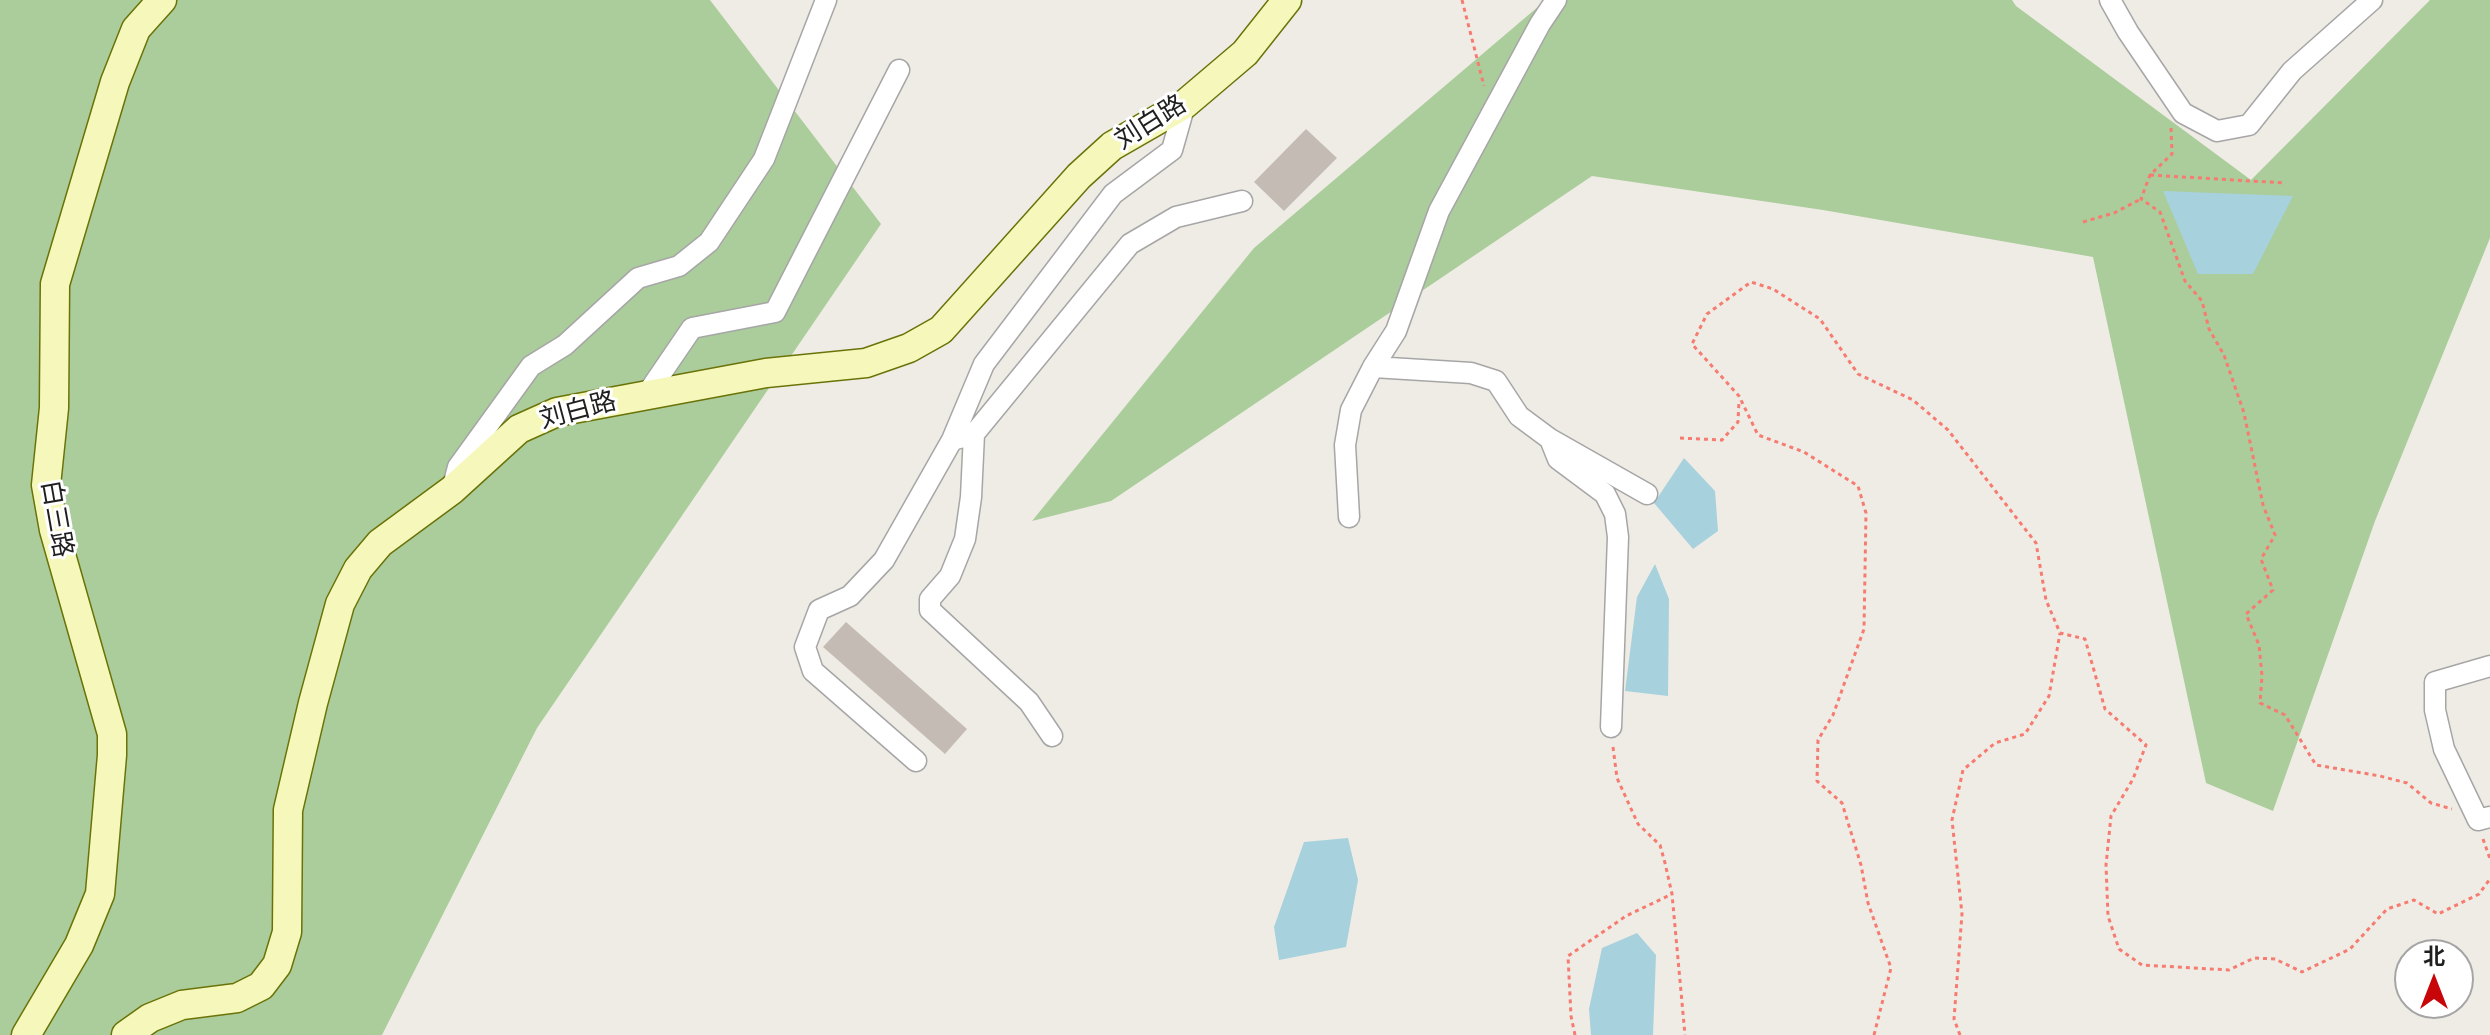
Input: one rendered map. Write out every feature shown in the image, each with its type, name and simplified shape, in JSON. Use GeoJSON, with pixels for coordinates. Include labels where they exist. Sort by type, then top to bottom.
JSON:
{"type":"FeatureCollection","features":[{"type":"Feature","properties":{"kind":"street","name":"白三路"},"geometry":{"type":"LineString","coordinates":[[26,1035],[79,945],[100,894],[112,755],[112,734],[54,530],[46,485],[54,408],[55,284],[115,82],[136,29],[162,0]]}},
{"type":"Feature","properties":{"kind":"street"},"geometry":{"type":"LineString","coordinates":[[452,490],[458,467],[531,366],[565,345],[638,278],[679,266],[709,242],[764,159],[826,0]]}},
{"type":"Feature","properties":{"kind":"street","name":"刘白路"},"geometry":{"type":"LineString","coordinates":[[126,1035],[150,1018],[182,1005],[237,998],[261,986],[277,965],[287,932],[288,810],[313,703],[340,604],[358,569],[380,543],[452,490],[519,429],[557,412],[766,373],[866,363],[909,348],[941,330],[1079,176],[1112,146],[1185,104],[1245,53],[1287,0]]}},
{"type":"Feature","properties":{"kind":"street"},"geometry":{"type":"LineString","coordinates":[[1349,517],[1345,445],[1351,410],[1396,331],[1439,211],[1556,0]]}},
{"type":"Feature","properties":{"kind":"street"},"geometry":{"type":"LineString","coordinates":[[2110,0],[2183,113],[2217,131],[2249,125],[2292,71],[2372,0]]}},
{"type":"Feature","properties":{"kind":"street"},"geometry":{"type":"LineString","coordinates":[[647,394],[692,328],[775,312],[899,70]]}},
{"type":"Feature","properties":{"kind":"street"},"geometry":{"type":"LineString","coordinates":[[916,761],[813,671],[805,647],[819,610],[850,596],[884,560],[952,440],[984,364],[1113,194],[1172,150],[1185,104]]}},
{"type":"Feature","properties":{"kind":"street"},"geometry":{"type":"LineString","coordinates":[[952,440],[974,434],[1130,244],[1176,217],[1242,201]]}},
{"type":"Feature","properties":{"kind":"street"},"geometry":{"type":"LineString","coordinates":[[1373,367],[1471,373],[1496,381],[1519,416],[1550,439],[1647,494]]}},
{"type":"Feature","properties":{"kind":"street"},"geometry":{"type":"LineString","coordinates":[[974,434],[965,539],[950,576],[930,599],[930,610],[1029,702],[1052,736]]}},
{"type":"Feature","properties":{"kind":"street"},"geometry":{"type":"LineString","coordinates":[[1550,439],[1558,459],[1605,494],[1615,514],[1618,537],[1611,727]]}},
{"type":"Feature","properties":{"kind":"street"},"geometry":{"type":"LineString","coordinates":[[2484,819],[2444,749],[2435,710],[2435,682],[2490,666]]}},
{"type":"Feature","properties":{"kind":"path"},"geometry":{"type":"LineString","coordinates":[[1462,0],[1484,84],[1485,125]]}},
{"type":"Feature","properties":{"kind":"path"},"geometry":{"type":"LineString","coordinates":[[2083,222],[2114,213],[2141,199],[2150,175],[2172,154],[2171,126],[2183,113]]}},
{"type":"Feature","properties":{"kind":"path"},"geometry":{"type":"LineString","coordinates":[[2150,175],[2285,183]]}},
{"type":"Feature","properties":{"kind":"path"},"geometry":{"type":"LineString","coordinates":[[2141,199],[2160,212],[2185,281],[2202,301],[2209,329],[2224,355],[2244,413],[2263,505],[2275,535],[2261,559],[2273,590],[2246,614],[2259,645],[2262,676],[2260,703],[2285,715],[2316,765],[2407,783],[2431,803],[2484,819],[2490,859]]}},
{"type":"Feature","properties":{"kind":"path"},"geometry":{"type":"LineString","coordinates":[[1874,1035],[1891,968],[1868,903],[1861,865],[1842,803],[1817,781],[1818,740],[1833,715],[1864,629],[1866,513],[1858,486],[1804,452],[1758,435],[1739,396],[1692,344],[1707,314],[1751,282],[1773,289],[1820,319],[1858,374],[1913,400],[1948,430],[2036,543],[2046,600],[2060,633],[2049,696],[2025,734],[1995,743],[1963,770],[1952,820],[1962,914],[1954,1019],[1960,1035]]}},
{"type":"Feature","properties":{"kind":"path"},"geometry":{"type":"LineString","coordinates":[[1680,438],[1722,440],[1738,422],[1739,396]]}},
{"type":"Feature","properties":{"kind":"path"},"geometry":{"type":"LineString","coordinates":[[2060,633],[2085,639],[2105,709],[2146,745],[2133,779],[2111,816],[2106,865],[2108,916],[2119,949],[2142,965],[2229,970],[2254,958],[2265,958],[2275,959],[2302,972],[2350,949],[2387,909],[2414,900],[2438,914],[2479,894],[2490,879]]}},
{"type":"Feature","properties":{"kind":"path"},"geometry":{"type":"LineString","coordinates":[[1611,727],[1617,778],[1638,824],[1660,845],[1672,894],[1685,1035]]}},
{"type":"Feature","properties":{"kind":"path"},"geometry":{"type":"LineString","coordinates":[[1575,1035],[1568,956],[1626,916],[1672,894]]}},
{"type":"Feature","properties":{"kind":"green space"},"geometry":{"type":"Polygon","coordinates":[[[0,0],[710,0],[881,224],[537,728],[382,1035],[0,1035],[0,0]]]}},
{"type":"Feature","properties":{"kind":"green space"},"geometry":{"type":"Polygon","coordinates":[[[1546,0],[2012,0],[2251,180],[2430,0],[2490,0],[2490,238],[2375,521],[2273,811],[2206,783],[2093,257],[1823,210],[1592,176],[1111,501],[1032,521],[1254,248],[1546,0]]]}},
{"type":"Feature","properties":{"kind":"water"},"geometry":{"type":"Polygon","coordinates":[[[2163,191],[2293,196],[2253,274],[2198,274],[2163,191]]]}},
{"type":"Feature","properties":{"kind":"water"},"geometry":{"type":"Polygon","coordinates":[[[1684,458],[1715,491],[1718,531],[1693,549],[1654,503],[1684,458]]]}},
{"type":"Feature","properties":{"kind":"water"},"geometry":{"type":"Polygon","coordinates":[[[1655,564],[1669,599],[1668,696],[1625,691],[1637,597],[1655,564]]]}},
{"type":"Feature","properties":{"kind":"water"},"geometry":{"type":"Polygon","coordinates":[[[1348,838],[1358,880],[1346,947],[1279,960],[1274,927],[1304,842],[1348,838]]]}},
{"type":"Feature","properties":{"kind":"water"},"geometry":{"type":"Polygon","coordinates":[[[1637,933],[1656,955],[1653,1035],[1591,1035],[1589,1009],[1602,948],[1637,933]]]}},
{"type":"Feature","properties":{"kind":"building"},"geometry":{"type":"Polygon","coordinates":[[[1306,129],[1337,158],[1284,211],[1254,182],[1306,129]]]}},
{"type":"Feature","properties":{"kind":"building"},"geometry":{"type":"Polygon","coordinates":[[[846,622],[967,729],[945,754],[823,647],[846,622]]]}}]}
